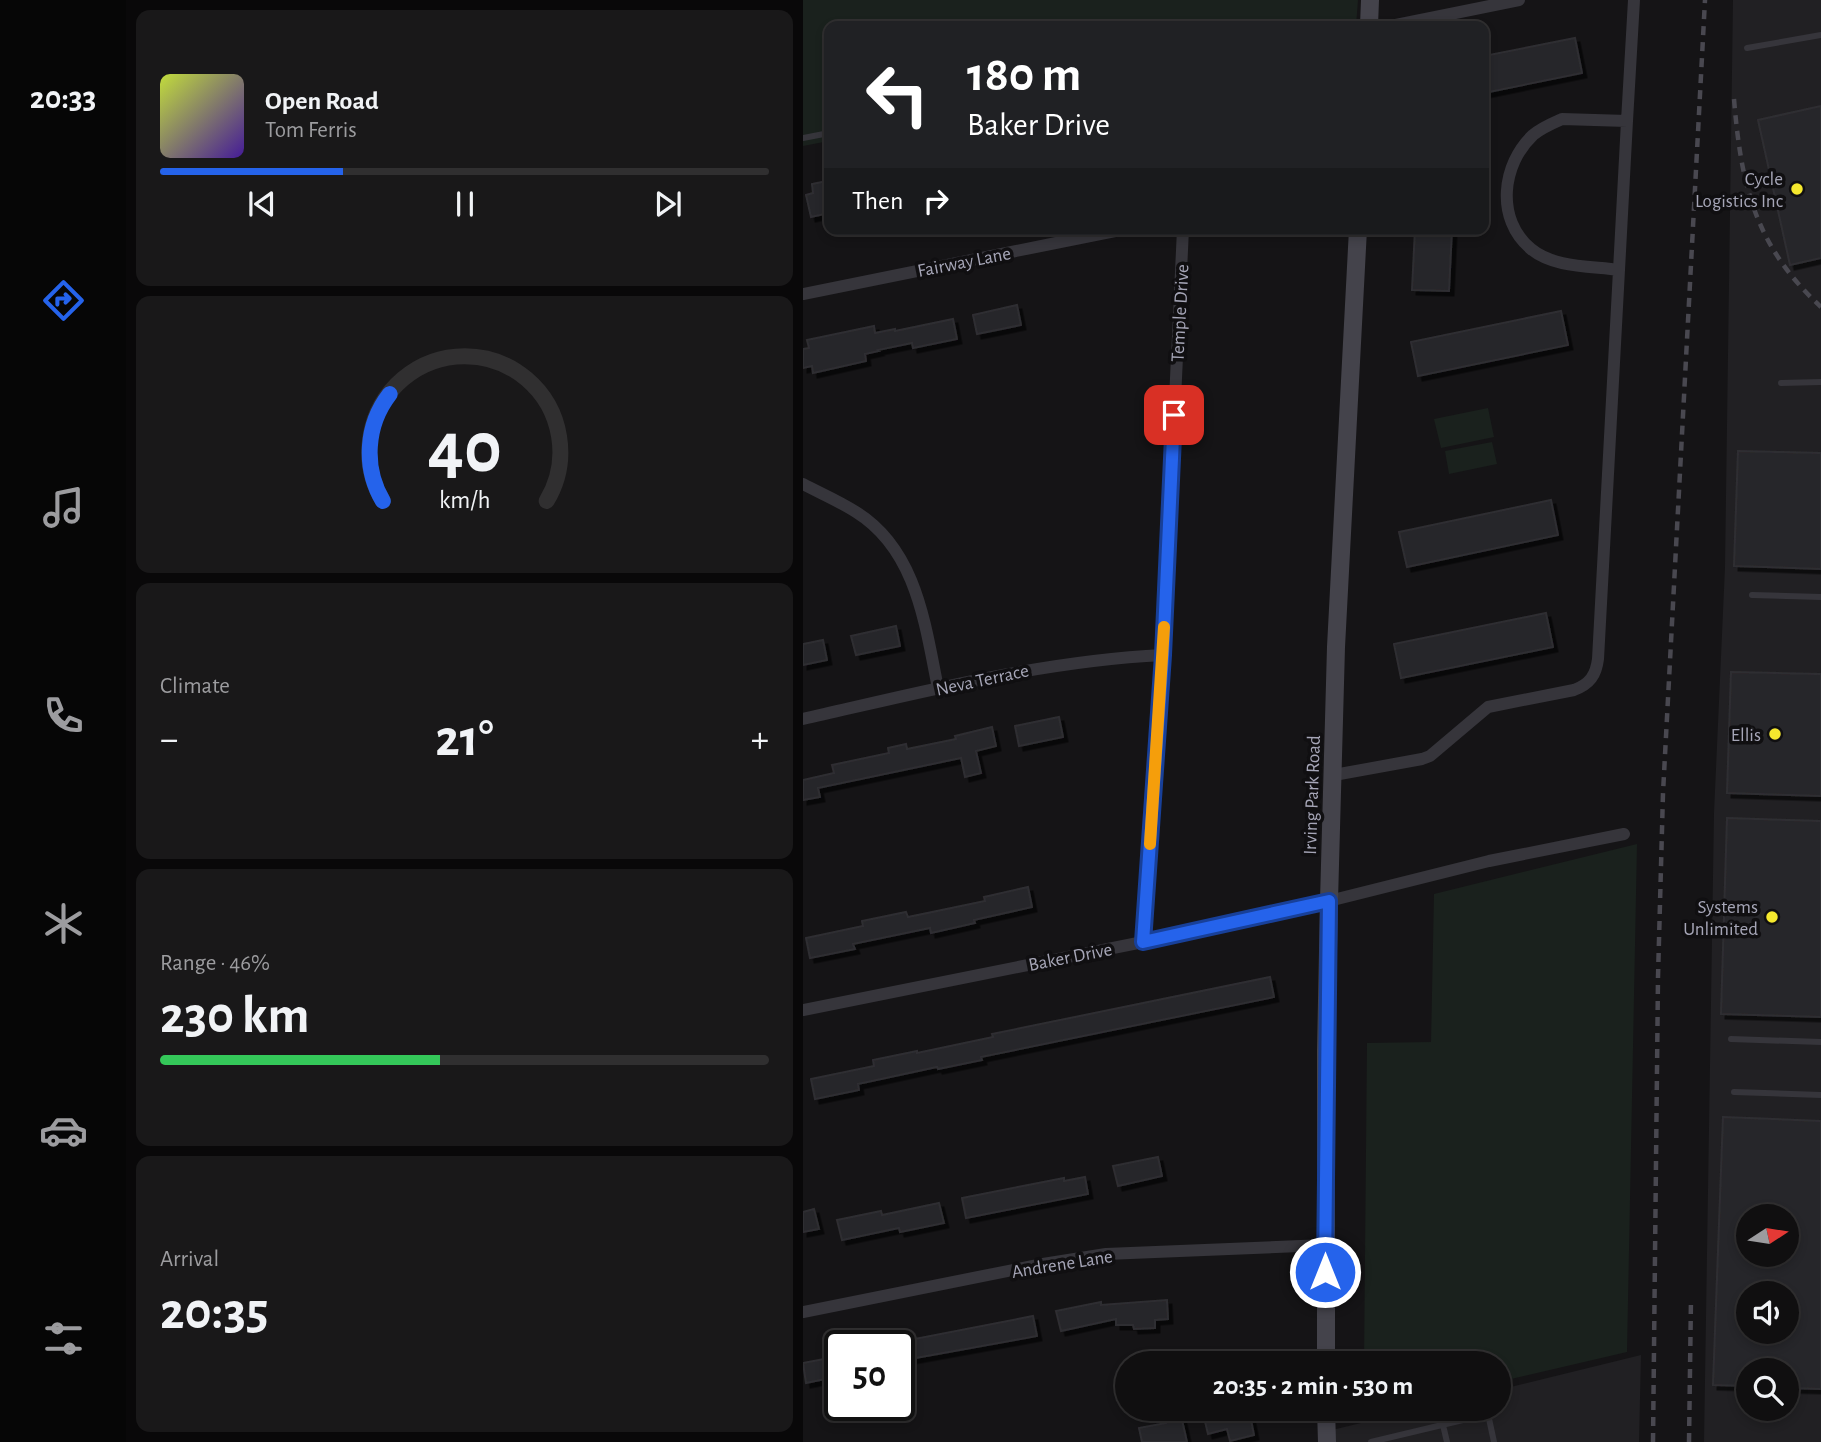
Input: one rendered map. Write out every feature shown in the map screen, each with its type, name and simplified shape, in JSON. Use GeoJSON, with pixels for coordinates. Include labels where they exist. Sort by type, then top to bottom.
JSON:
{"type":"FeatureCollection","features":[{"type":"Feature","properties":{"kind":"main road"},"geometry":{"type":"LineString","coordinates":[[1369,21],[1370,0]]}},
{"type":"Feature","properties":{"kind":"main road","name":"Irving Park Road"},"geometry":{"type":"LineString","coordinates":[[1326,1351],[1329,901],[1336,647],[1358,235]]}},
{"type":"Feature","properties":{"kind":"main road"},"geometry":{"type":"LineString","coordinates":[[1326,1421],[1327,1442]]}},
{"type":"Feature","properties":{"kind":"street"},"geometry":{"type":"LineString","coordinates":[[1334,775],[1422,759],[1430,756],[1488,707],[1574,690],[1592,679],[1598,659],[1634,0]]}},
{"type":"Feature","properties":{"kind":"street"},"geometry":{"type":"LineString","coordinates":[[1415,21],[1513,1]]}},
{"type":"Feature","properties":{"kind":"street"},"geometry":{"type":"LineString","coordinates":[[1619,270],[1560,263],[1531,249],[1512,225],[1505,190],[1514,158],[1535,133],[1561,119],[1627,121]]}},
{"type":"Feature","properties":{"kind":"street","name":"Fairway Lane"},"geometry":{"type":"LineString","coordinates":[[803,293],[1095,235]]}},
{"type":"Feature","properties":{"kind":"street","name":"Temple Drive"},"geometry":{"type":"LineString","coordinates":[[1143,942],[1163,655],[1183,235]]}},
{"type":"Feature","properties":{"kind":"street"},"geometry":{"type":"LineString","coordinates":[[803,484],[857,512],[876,528],[902,561],[921,604],[938,688]]}},
{"type":"Feature","properties":{"kind":"street","name":"Neva Terrace"},"geometry":{"type":"LineString","coordinates":[[803,719],[1068,662],[1163,655]]}},
{"type":"Feature","properties":{"kind":"street","name":"Baker Drive"},"geometry":{"type":"LineString","coordinates":[[803,1010],[1143,942],[1329,901],[1489,861],[1624,834]]}},
{"type":"Feature","properties":{"kind":"street","name":"Andrene Lane"},"geometry":{"type":"LineString","coordinates":[[803,1312],[1106,1254],[1325,1245]]}},
{"type":"Feature","properties":{"kind":"lane"},"geometry":{"type":"LineString","coordinates":[[1747,48],[1821,35]]}},
{"type":"Feature","properties":{"kind":"lane"},"geometry":{"type":"LineString","coordinates":[[803,138],[824,134]]}},
{"type":"Feature","properties":{"kind":"lane"},"geometry":{"type":"LineString","coordinates":[[1781,383],[1821,382]]}},
{"type":"Feature","properties":{"kind":"lane"},"geometry":{"type":"LineString","coordinates":[[1751,595],[1821,597]]}},
{"type":"Feature","properties":{"kind":"lane"},"geometry":{"type":"LineString","coordinates":[[1731,1039],[1821,1042]]}},
{"type":"Feature","properties":{"kind":"lane"},"geometry":{"type":"LineString","coordinates":[[1734,1092],[1821,1095]]}},
{"type":"Feature","properties":{"kind":"lane"},"geometry":{"type":"LineString","coordinates":[[1371,1442],[1488,1414],[1494,1442]]}},
{"type":"Feature","properties":{"kind":"lane"},"geometry":{"type":"LineString","coordinates":[[1443,1425],[1447,1442]]}},
{"type":"Feature","properties":{"kind":"shaded area"},"geometry":{"type":"Polygon","coordinates":[[[803,0],[1358,0],[1356,21],[824,21],[824,142],[803,146],[803,0]]]}},
{"type":"Feature","properties":{"kind":"shaded area"},"geometry":{"type":"Polygon","coordinates":[[[1733,0],[1821,0],[1821,1442],[1704,1442],[1714,813],[1725,567],[1733,0]]]}},
{"type":"Feature","properties":{"kind":"shaded area"},"geometry":{"type":"Polygon","coordinates":[[[1488,408],[1494,437],[1441,448],[1434,419],[1488,408]]]}},
{"type":"Feature","properties":{"kind":"shaded area"},"geometry":{"type":"Polygon","coordinates":[[[1492,442],[1497,464],[1449,474],[1445,451],[1492,442]]]}},
{"type":"Feature","properties":{"kind":"shaded area"},"geometry":{"type":"Polygon","coordinates":[[[1637,844],[1627,1352],[1511,1379],[1511,1351],[1364,1351],[1367,1043],[1431,1042],[1434,894],[1637,844]]]}},
{"type":"Feature","properties":{"kind":"shaded area"},"geometry":{"type":"Polygon","coordinates":[[[1641,1355],[1639,1442],[1332,1442],[1332,1430],[1369,1421],[1511,1421],[1511,1387],[1641,1355]]]}},
{"type":"Feature","properties":{"kind":"building"},"geometry":{"type":"Polygon","coordinates":[[[1575,38],[1582,73],[1489,92],[1489,55],[1575,38]]]}},
{"type":"Feature","properties":{"kind":"building","name":"Cycle Logistics Inc"},"geometry":{"type":"Polygon","coordinates":[[[1821,106],[1821,258],[1790,265],[1758,120],[1821,106]]]}},
{"type":"Feature","properties":{"kind":"building"},"geometry":{"type":"Polygon","coordinates":[[[824,182],[824,214],[811,217],[806,195],[813,193],[812,184],[824,182]]]}},
{"type":"Feature","properties":{"kind":"building"},"geometry":{"type":"Polygon","coordinates":[[[1415,235],[1452,235],[1449,291],[1412,290],[1415,235]]]}},
{"type":"Feature","properties":{"kind":"building"},"geometry":{"type":"Polygon","coordinates":[[[1017,305],[1021,325],[977,334],[973,315],[1017,305]]]}},
{"type":"Feature","properties":{"kind":"building"},"geometry":{"type":"Polygon","coordinates":[[[1561,311],[1568,345],[1418,376],[1411,342],[1561,311]]]}},
{"type":"Feature","properties":{"kind":"building"},"geometry":{"type":"Polygon","coordinates":[[[953,319],[957,339],[913,348],[912,343],[878,350],[865,354],[866,361],[813,373],[812,366],[803,368],[803,349],[809,348],[807,340],[874,326],[875,333],[953,319]]]}},
{"type":"Feature","properties":{"kind":"building"},"geometry":{"type":"Polygon","coordinates":[[[1738,451],[1821,453],[1821,569],[1734,566],[1738,451]]]}},
{"type":"Feature","properties":{"kind":"building"},"geometry":{"type":"Polygon","coordinates":[[[1551,500],[1558,535],[1407,567],[1399,532],[1551,500]]]}},
{"type":"Feature","properties":{"kind":"building"},"geometry":{"type":"Polygon","coordinates":[[[1546,613],[1553,647],[1401,678],[1394,644],[1546,613]]]}},
{"type":"Feature","properties":{"kind":"building"},"geometry":{"type":"Polygon","coordinates":[[[896,626],[900,646],[856,655],[851,636],[896,626]]]}},
{"type":"Feature","properties":{"kind":"building"},"geometry":{"type":"Polygon","coordinates":[[[823,640],[827,660],[803,665],[803,644],[823,640]]]}},
{"type":"Feature","properties":{"kind":"building","name":"Ellis"},"geometry":{"type":"Polygon","coordinates":[[[1731,672],[1821,674],[1821,796],[1727,793],[1731,672]]]}},
{"type":"Feature","properties":{"kind":"building"},"geometry":{"type":"Polygon","coordinates":[[[1059,717],[1063,737],[1019,746],[1015,726],[1059,717]]]}},
{"type":"Feature","properties":{"kind":"building"},"geometry":{"type":"Polygon","coordinates":[[[992,727],[996,746],[976,751],[981,773],[965,777],[961,758],[818,788],[820,797],[803,800],[803,780],[834,773],[832,765],[889,753],[888,748],[906,744],[907,749],[956,739],[955,736],[992,727]]]}},
{"type":"Feature","properties":{"kind":"building","name":"Systems Unlimited"},"geometry":{"type":"Polygon","coordinates":[[[1727,818],[1821,821],[1821,1017],[1721,1014],[1727,818]]]}},
{"type":"Feature","properties":{"kind":"building"},"geometry":{"type":"Polygon","coordinates":[[[1028,887],[1032,907],[931,933],[930,928],[853,944],[855,949],[810,958],[806,938],[863,926],[862,921],[906,912],[908,917],[985,901],[984,897],[1028,887]]]}},
{"type":"Feature","properties":{"kind":"building"},"geometry":{"type":"Polygon","coordinates":[[[1270,977],[1274,997],[858,1084],[859,1090],[815,1099],[811,1079],[874,1066],[873,1060],[917,1053],[993,1037],[992,1034],[1270,977]]]}},
{"type":"Feature","properties":{"kind":"building"},"geometry":{"type":"Polygon","coordinates":[[[1723,1117],[1821,1121],[1821,1389],[1799,1388],[1799,1358],[1736,1358],[1736,1386],[1713,1385],[1723,1117]]]}},
{"type":"Feature","properties":{"kind":"building"},"geometry":{"type":"Polygon","coordinates":[[[1158,1157],[1162,1176],[1118,1186],[1113,1166],[1158,1157]]]}},
{"type":"Feature","properties":{"kind":"building"},"geometry":{"type":"Polygon","coordinates":[[[1085,1177],[1088,1194],[966,1218],[962,1198],[1064,1178],[1064,1181],[1085,1177]]]}},
{"type":"Feature","properties":{"kind":"building"},"geometry":{"type":"Polygon","coordinates":[[[939,1203],[944,1223],[900,1232],[899,1228],[842,1240],[837,1220],[881,1211],[882,1215],[939,1203]]]}},
{"type":"Feature","properties":{"kind":"building"},"geometry":{"type":"Polygon","coordinates":[[[814,1209],[819,1229],[803,1232],[803,1212],[814,1209]]]}},
{"type":"Feature","properties":{"kind":"building"},"geometry":{"type":"Polygon","coordinates":[[[1167,1300],[1168,1319],[1155,1320],[1155,1328],[1134,1329],[1133,1325],[1116,1325],[1116,1319],[1061,1331],[1056,1311],[1101,1302],[1101,1305],[1167,1300]]]}},
{"type":"Feature","properties":{"kind":"building"},"geometry":{"type":"Polygon","coordinates":[[[1033,1316],[1037,1336],[915,1358],[915,1339],[1033,1316]]]}},
{"type":"Feature","properties":{"kind":"building"},"geometry":{"type":"Polygon","coordinates":[[[824,1359],[824,1379],[806,1383],[803,1363],[824,1359]]]}},
{"type":"Feature","properties":{"kind":"building"},"geometry":{"type":"Polygon","coordinates":[[[1182,1421],[1187,1442],[1142,1442],[1139,1428],[1182,1421]]]}},
{"type":"Feature","properties":{"kind":"building"},"geometry":{"type":"Polygon","coordinates":[[[1205,1421],[1251,1421],[1254,1435],[1230,1441],[1227,1429],[1208,1434],[1205,1421]]]}},
{"type":"Feature","properties":{"kind":"railway"},"geometry":{"type":"LineString","coordinates":[[1653,1442],[1658,977],[1663,793],[1705,0]]}},
{"type":"Feature","properties":{"kind":"railway"},"geometry":{"type":"LineString","coordinates":[[1734,99],[1741,159],[1755,212],[1781,261],[1821,307]]}},
{"type":"Feature","properties":{"kind":"railway"},"geometry":{"type":"LineString","coordinates":[[1689,1442],[1691,1298]]}},
{"type":"Feature","properties":{"kind":"slow traffic"},"geometry":{"type":"LineString","coordinates":[[1150,844],[1164,627]]}},
{"type":"Feature","properties":{"kind":"place","name":"Cycle Logistics Inc"},"geometry":{"type":"Point","coordinates":[1797,189]}},
{"type":"Feature","properties":{"kind":"place","name":"Ellis"},"geometry":{"type":"Point","coordinates":[1775,734]}},
{"type":"Feature","properties":{"kind":"place","name":"Systems Unlimited"},"geometry":{"type":"Point","coordinates":[1772,917]}},
{"type":"Feature","properties":{"kind":"route"},"geometry":{"type":"LineString","coordinates":[[1174,415],[1163,655],[1143,942],[1329,901],[1325,1272]]}}]}
